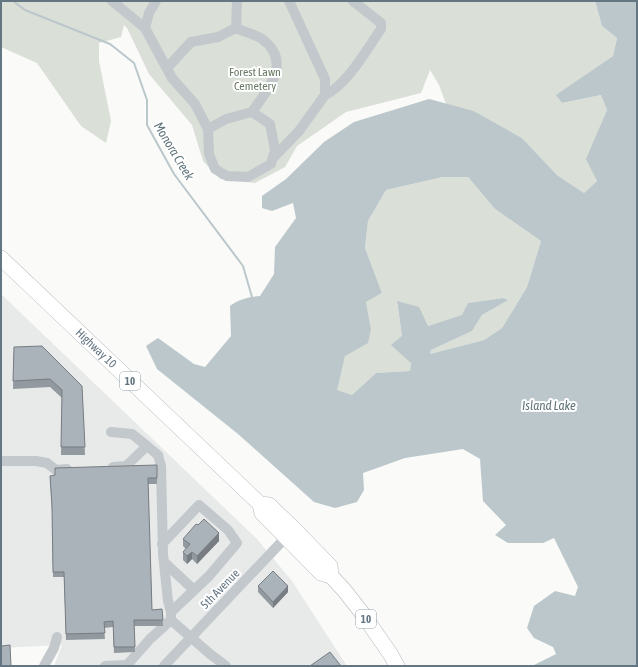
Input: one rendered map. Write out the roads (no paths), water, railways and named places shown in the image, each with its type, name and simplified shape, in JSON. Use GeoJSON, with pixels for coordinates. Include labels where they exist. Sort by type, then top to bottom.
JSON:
{"type":"FeatureCollection","features":[{"type":"Feature","properties":{"kind":"highway","name":"Highway 10"},"geometry":{"type":"LineString","coordinates":[[1,258],[260,504],[262,513],[290,533],[321,573],[331,576],[362,613],[397,666]]}},
{"type":"Feature","properties":{"kind":"street"},"geometry":{"type":"LineString","coordinates":[[112,1],[145,28],[172,78],[195,104],[208,129],[209,154],[215,168],[227,176],[248,177],[271,164],[275,150],[270,124],[252,112]]}},
{"type":"Feature","properties":{"kind":"street"},"geometry":{"type":"LineString","coordinates":[[145,28],[149,14],[156,1]]}},
{"type":"Feature","properties":{"kind":"street"},"geometry":{"type":"LineString","coordinates":[[236,28],[237,1]]}},
{"type":"Feature","properties":{"kind":"street"},"geometry":{"type":"LineString","coordinates":[[289,1],[325,79],[325,95]]}},
{"type":"Feature","properties":{"kind":"street"},"geometry":{"type":"LineString","coordinates":[[273,158],[299,131],[325,95],[333,91],[346,79],[381,29],[381,23],[353,1]]}},
{"type":"Feature","properties":{"kind":"street"},"geometry":{"type":"LineString","coordinates":[[167,68],[191,42],[218,37],[236,28]]}},
{"type":"Feature","properties":{"kind":"street"},"geometry":{"type":"LineString","coordinates":[[208,129],[226,119],[252,112],[269,88],[275,75],[278,64],[274,50],[261,39],[236,28]]}},
{"type":"Feature","properties":{"kind":"street"},"geometry":{"type":"LineString","coordinates":[[111,432],[132,434],[158,455],[161,466],[162,544],[171,616],[191,637],[226,666]]}},
{"type":"Feature","properties":{"kind":"street"},"geometry":{"type":"LineString","coordinates":[[106,468],[126,466],[147,446]]}},
{"type":"Feature","properties":{"kind":"street"},"geometry":{"type":"LineString","coordinates":[[1,461],[36,461],[47,463],[56,470],[78,469]]}},
{"type":"Feature","properties":{"kind":"street"},"geometry":{"type":"LineString","coordinates":[[105,666],[126,665],[237,543],[228,530],[199,505],[162,544]]}},
{"type":"Feature","properties":{"kind":"street","name":"5th Avenue"},"geometry":{"type":"LineString","coordinates":[[164,666],[290,533]]}},
{"type":"Feature","properties":{"kind":"street"},"geometry":{"type":"LineString","coordinates":[[164,562],[194,590]]}},
{"type":"Feature","properties":{"kind":"street"},"geometry":{"type":"LineString","coordinates":[[44,666],[54,648],[57,637]]}},
{"type":"Feature","properties":{"kind":"water","name":"Island Lake"},"geometry":{"type":"Polygon","coordinates":[[[595,1],[637,1],[637,666],[532,666],[556,654],[553,647],[534,638],[527,628],[534,606],[555,591],[575,596],[578,587],[554,538],[543,543],[508,543],[495,535],[506,525],[483,501],[480,459],[463,449],[405,458],[363,473],[364,490],[357,502],[335,508],[314,502],[238,434],[157,369],[146,346],[158,338],[194,364],[205,367],[231,336],[230,306],[244,299],[260,296],[274,274],[275,247],[296,218],[293,203],[272,211],[262,208],[262,196],[286,179],[324,142],[354,122],[429,99],[474,111],[522,138],[557,175],[584,193],[597,181],[586,159],[607,110],[601,95],[562,103],[556,95],[613,56],[617,38],[602,26],[595,1]],[[443,177],[386,190],[368,221],[365,248],[382,293],[366,302],[371,329],[368,343],[345,356],[337,390],[352,395],[376,373],[410,371],[411,363],[391,345],[402,336],[397,301],[419,307],[428,326],[462,315],[468,303],[503,298],[508,300],[482,315],[472,331],[431,350],[430,354],[484,340],[502,328],[527,287],[541,241],[495,209],[468,177],[443,177]]]}},
{"type":"Feature","properties":{"kind":"waterway","name":"Monora Creek"},"geometry":{"type":"LineString","coordinates":[[13,1],[25,10],[110,44],[134,63],[147,100],[147,125],[174,174],[243,266],[252,297]]}},
{"type":"Feature","properties":{"kind":"park label","name":"Forest Lawn Cemetery"},"geometry":{"type":"Point","coordinates":[255,79]}}]}
